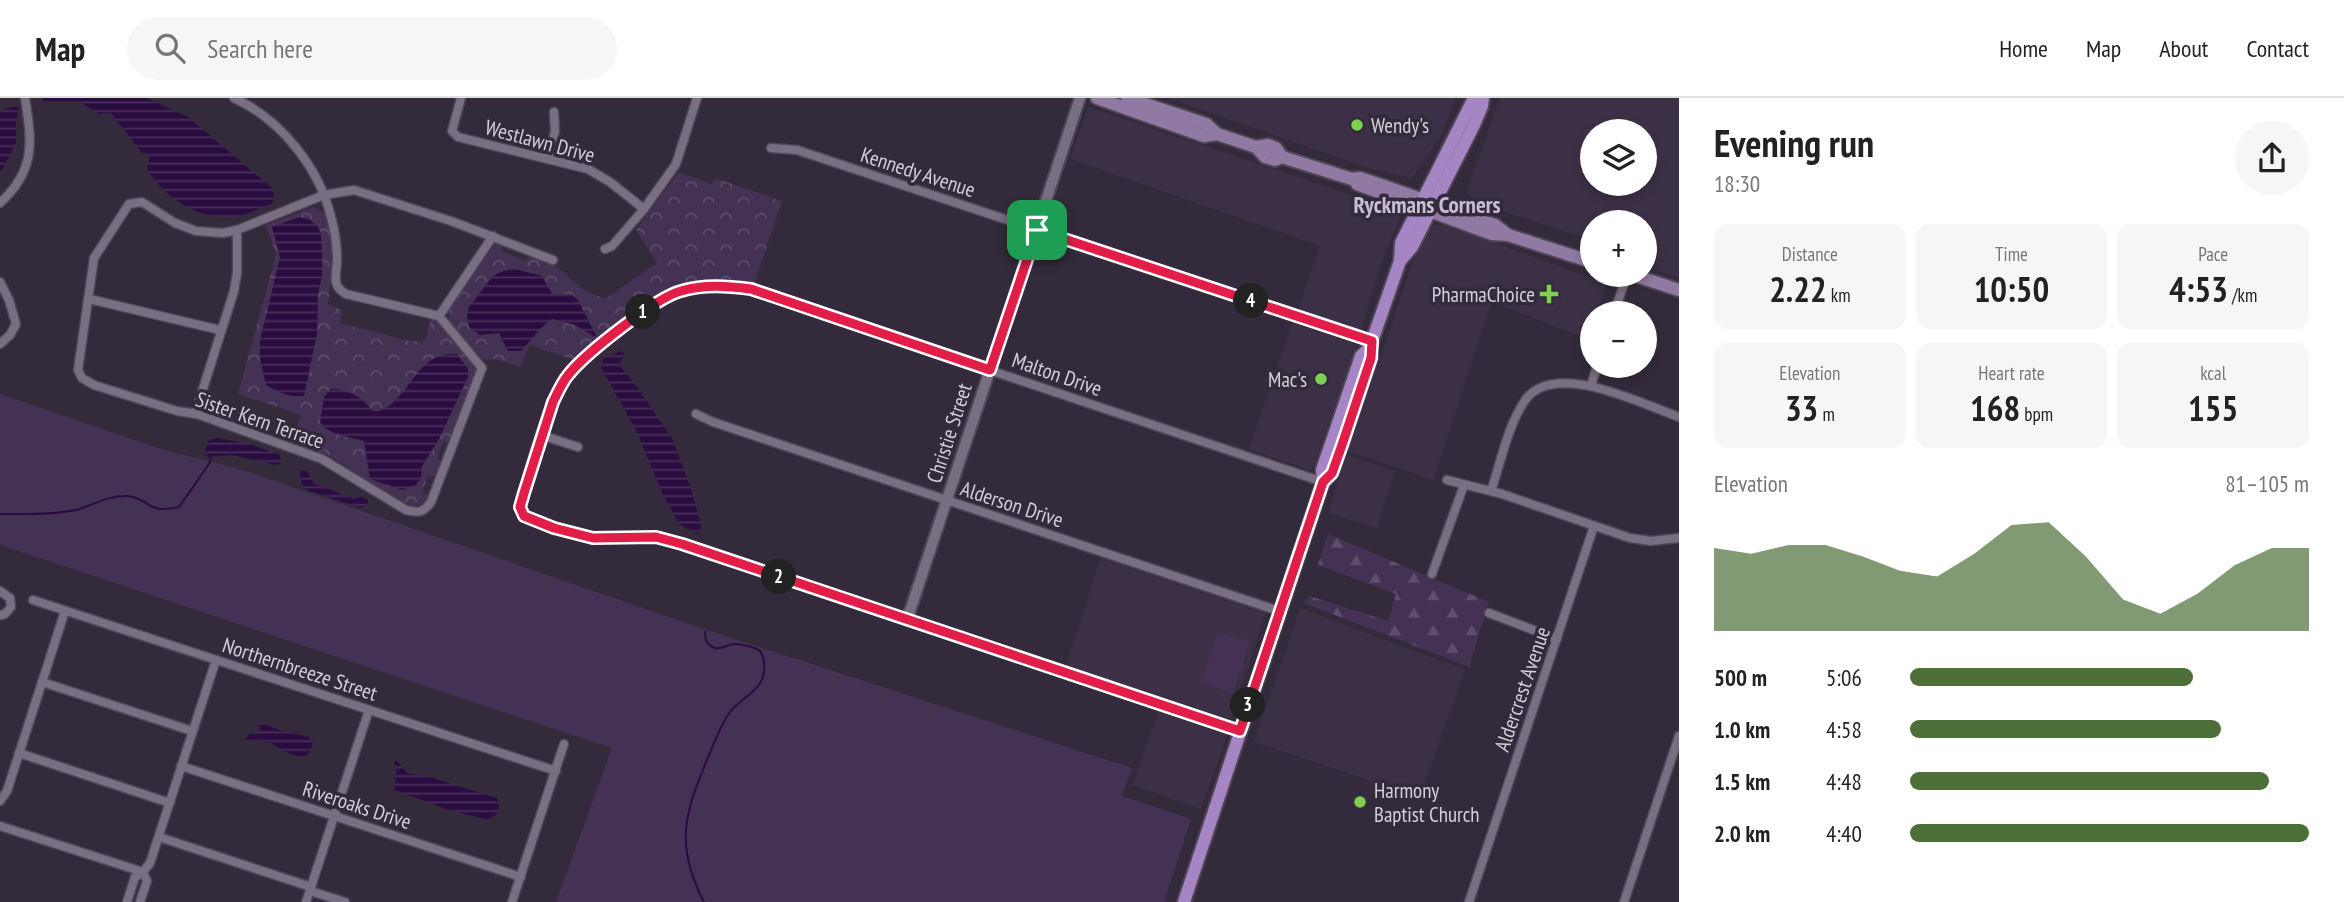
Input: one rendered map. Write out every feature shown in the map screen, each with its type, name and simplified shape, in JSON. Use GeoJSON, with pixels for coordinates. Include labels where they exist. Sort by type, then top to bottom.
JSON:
{"type":"FeatureCollection","features":[{"type":"Feature","properties":{"kind":"main road"},"geometry":{"type":"LineString","coordinates":[[1097,98],[1204,136],[1217,134]]}},
{"type":"Feature","properties":{"kind":"main road"},"geometry":{"type":"LineString","coordinates":[[1127,98],[1206,124],[1217,134],[1256,147],[1268,145],[1276,148],[1282,157],[1352,179],[1360,178],[1492,234],[1508,235],[1580,258]]}},
{"type":"Feature","properties":{"kind":"main road"},"geometry":{"type":"LineString","coordinates":[[1184,902],[1323,482],[1332,473],[1371,358],[1371,344],[1400,261],[1412,247],[1426,206],[1474,98]]}},
{"type":"Feature","properties":{"kind":"main road"},"geometry":{"type":"LineString","coordinates":[[1426,206],[1474,125],[1483,98]]}},
{"type":"Feature","properties":{"kind":"main road"},"geometry":{"type":"LineString","coordinates":[[1657,283],[1679,290]]}},
{"type":"Feature","properties":{"kind":"street"},"geometry":{"type":"LineString","coordinates":[[0,203],[19,180],[31,150],[25,98]]}},
{"type":"Feature","properties":{"kind":"street"},"geometry":{"type":"LineString","coordinates":[[236,98],[265,116],[309,164],[324,195],[336,239],[336,282],[346,294],[439,316],[493,236]]}},
{"type":"Feature","properties":{"kind":"street","name":"Westlawn Drive"},"geometry":{"type":"LineString","coordinates":[[461,98],[452,124],[452,131],[458,137],[588,169],[610,182],[644,209]]}},
{"type":"Feature","properties":{"kind":"street"},"geometry":{"type":"LineString","coordinates":[[605,249],[612,246],[644,209],[676,164],[697,98]]}},
{"type":"Feature","properties":{"kind":"street","name":"Christie Street"},"geometry":{"type":"LineString","coordinates":[[906,620],[1080,98]]}},
{"type":"Feature","properties":{"kind":"street"},"geometry":{"type":"LineString","coordinates":[[548,158],[555,131],[554,112]]}},
{"type":"Feature","properties":{"kind":"street","name":"Kennedy Avenue"},"geometry":{"type":"LineString","coordinates":[[771,148],[797,150],[1371,344]]}},
{"type":"Feature","properties":{"kind":"street"},"geometry":{"type":"LineString","coordinates":[[220,330],[89,299],[94,258],[129,204],[142,202],[175,223],[196,231],[223,233],[237,230],[324,195],[354,190],[493,236],[553,260]]}},
{"type":"Feature","properties":{"kind":"street"},"geometry":{"type":"LineString","coordinates":[[195,414],[234,291],[237,273],[237,230]]}},
{"type":"Feature","properties":{"kind":"street"},"geometry":{"type":"LineString","coordinates":[[0,282],[16,324],[10,335],[0,344]]}},
{"type":"Feature","properties":{"kind":"street","name":"Malton Drive"},"geometry":{"type":"LineString","coordinates":[[1240,731],[669,541],[633,536],[593,538],[532,520],[524,516],[520,507],[541,435],[560,388],[583,359],[653,305],[678,291],[714,285],[751,289],[1323,482]]}},
{"type":"Feature","properties":{"kind":"street","name":"Sister Kern Terrace"},"geometry":{"type":"LineString","coordinates":[[89,299],[79,364],[79,372],[84,379],[100,387],[195,414],[322,459],[406,510],[416,513],[424,510],[431,502],[482,368],[439,316]]}},
{"type":"Feature","properties":{"kind":"street"},"geometry":{"type":"LineString","coordinates":[[1591,386],[1593,378]]}},
{"type":"Feature","properties":{"kind":"street"},"geometry":{"type":"LineString","coordinates":[[1491,491],[1512,429],[1528,397],[1545,385],[1568,383],[1591,386],[1679,417]]}},
{"type":"Feature","properties":{"kind":"street","name":"Alderson Drive"},"geometry":{"type":"LineString","coordinates":[[696,414],[713,422],[1279,611]]}},
{"type":"Feature","properties":{"kind":"street"},"geometry":{"type":"LineString","coordinates":[[541,435],[578,447]]}},
{"type":"Feature","properties":{"kind":"street"},"geometry":{"type":"LineString","coordinates":[[1447,480],[1491,491],[1630,538],[1651,541],[1679,538]]}},
{"type":"Feature","properties":{"kind":"street"},"geometry":{"type":"LineString","coordinates":[[1432,574],[1464,485]]}},
{"type":"Feature","properties":{"kind":"street","name":"Aldercrest Avenue"},"geometry":{"type":"LineString","coordinates":[[1469,902],[1594,526]]}},
{"type":"Feature","properties":{"kind":"street"},"geometry":{"type":"LineString","coordinates":[[0,591],[10,598],[11,607],[5,614],[0,615]]}},
{"type":"Feature","properties":{"kind":"street","name":"Northernbreeze Street"},"geometry":{"type":"LineString","coordinates":[[33,600],[555,771]]}},
{"type":"Feature","properties":{"kind":"street"},"geometry":{"type":"LineString","coordinates":[[0,801],[7,791],[65,611]]}},
{"type":"Feature","properties":{"kind":"street"},"geometry":{"type":"LineString","coordinates":[[1489,613],[1557,639]]}},
{"type":"Feature","properties":{"kind":"street"},"geometry":{"type":"LineString","coordinates":[[127,902],[135,877],[150,863],[216,660]]}},
{"type":"Feature","properties":{"kind":"street"},"geometry":{"type":"LineString","coordinates":[[42,682],[192,732]]}},
{"type":"Feature","properties":{"kind":"street"},"geometry":{"type":"LineString","coordinates":[[306,902],[369,710]]}},
{"type":"Feature","properties":{"kind":"street"},"geometry":{"type":"LineString","coordinates":[[1623,902],[1679,736]]}},
{"type":"Feature","properties":{"kind":"street"},"geometry":{"type":"LineString","coordinates":[[512,902],[564,744]]}},
{"type":"Feature","properties":{"kind":"street"},"geometry":{"type":"LineString","coordinates":[[19,753],[170,803]]}},
{"type":"Feature","properties":{"kind":"street","name":"Riveroaks Drive"},"geometry":{"type":"LineString","coordinates":[[181,766],[521,877]]}},
{"type":"Feature","properties":{"kind":"street"},"geometry":{"type":"LineString","coordinates":[[0,826],[143,872],[147,881],[140,902]]}},
{"type":"Feature","properties":{"kind":"street"},"geometry":{"type":"LineString","coordinates":[[159,837],[345,902]]}},
{"type":"Feature","properties":{"kind":"shaded area"},"geometry":{"type":"Polygon","coordinates":[[[43,98],[147,98],[188,117],[271,187],[274,194],[272,204],[235,217],[208,215],[196,211],[173,198],[154,180],[147,169],[150,155],[142,153],[111,113],[99,114],[80,102],[43,102],[43,98]]]}},
{"type":"Feature","properties":{"kind":"shaded area"},"geometry":{"type":"Polygon","coordinates":[[[1169,98],[1456,98],[1440,137],[1412,178],[1368,168],[1169,98]]]}},
{"type":"Feature","properties":{"kind":"shaded area"},"geometry":{"type":"Polygon","coordinates":[[[1500,98],[1679,98],[1679,278],[1657,270],[1657,210],[1580,210],[1580,236],[1474,202],[1467,191],[1500,98]]]}},
{"type":"Feature","properties":{"kind":"shaded area"},"geometry":{"type":"Polygon","coordinates":[[[10,107],[19,107],[16,143],[0,174],[0,112],[10,107]]]}},
{"type":"Feature","properties":{"kind":"shaded area"},"geometry":{"type":"Polygon","coordinates":[[[1088,107],[1399,211],[1401,215],[1380,267],[1360,332],[1297,312],[1320,246],[1070,159],[1088,107]]]}},
{"type":"Feature","properties":{"kind":"shaded area"},"geometry":{"type":"Polygon","coordinates":[[[300,217],[310,220],[321,234],[322,276],[318,294],[317,334],[304,396],[284,394],[266,385],[260,359],[260,341],[280,257],[272,227],[300,217]]]}},
{"type":"Feature","properties":{"kind":"shaded area"},"geometry":{"type":"Polygon","coordinates":[[[1443,224],[1580,274],[1580,287],[1606,287],[1601,301],[1580,301],[1580,336],[1492,302],[1433,480],[1348,451],[1414,259],[1428,229],[1443,224]]]}},
{"type":"Feature","properties":{"kind":"shaded area"},"geometry":{"type":"Polygon","coordinates":[[[515,269],[542,276],[553,295],[572,294],[579,302],[595,337],[575,325],[552,319],[521,351],[508,351],[499,333],[480,335],[469,327],[469,307],[493,276],[515,269]]]}},
{"type":"Feature","properties":{"kind":"shaded area"},"geometry":{"type":"Polygon","coordinates":[[[1293,322],[1357,345],[1312,471],[1249,449],[1293,322]]]}},
{"type":"Feature","properties":{"kind":"shaded area"},"geometry":{"type":"Polygon","coordinates":[[[620,351],[625,353],[620,362],[621,367],[673,440],[701,526],[697,534],[679,524],[663,495],[636,430],[601,368],[603,359],[620,351]]]}},
{"type":"Feature","properties":{"kind":"shaded area"},"geometry":{"type":"Polygon","coordinates":[[[457,354],[468,369],[468,377],[439,439],[422,466],[421,478],[416,485],[402,490],[370,479],[364,441],[334,433],[320,422],[324,397],[330,389],[354,394],[372,411],[379,411],[400,396],[422,367],[431,360],[442,355],[457,354]]]}},
{"type":"Feature","properties":{"kind":"shaded area"},"geometry":{"type":"Polygon","coordinates":[[[216,438],[247,443],[280,455],[281,463],[275,465],[232,455],[208,457],[205,450],[208,441],[216,438]]]}},
{"type":"Feature","properties":{"kind":"shaded area"},"geometry":{"type":"Polygon","coordinates":[[[1347,455],[1395,471],[1377,528],[1328,513],[1347,455]]]}},
{"type":"Feature","properties":{"kind":"shaded area"},"geometry":{"type":"Polygon","coordinates":[[[304,470],[314,484],[355,499],[358,495],[368,500],[368,505],[360,508],[307,490],[301,479],[300,471],[304,470]]]}},
{"type":"Feature","properties":{"kind":"shaded area"},"geometry":{"type":"Polygon","coordinates":[[[1101,557],[1266,612],[1231,718],[1218,718],[1065,669],[1101,557]]]}},
{"type":"Feature","properties":{"kind":"shaded area"},"geometry":{"type":"Polygon","coordinates":[[[1300,608],[1465,670],[1420,797],[1254,742],[1300,608]]]}},
{"type":"Feature","properties":{"kind":"shaded area"},"geometry":{"type":"Polygon","coordinates":[[[1158,712],[1227,735],[1201,809],[1133,785],[1158,712]]]}},
{"type":"Feature","properties":{"kind":"shaded area"},"geometry":{"type":"Polygon","coordinates":[[[258,724],[309,737],[313,743],[310,752],[304,756],[294,755],[260,739],[245,740],[249,734],[258,734],[258,724]]]}},
{"type":"Feature","properties":{"kind":"shaded area"},"geometry":{"type":"Polygon","coordinates":[[[396,760],[407,773],[433,778],[497,798],[497,814],[488,820],[446,809],[394,790],[396,760]]]}},
{"type":"Feature","properties":{"kind":"green space"},"geometry":{"type":"Polygon","coordinates":[[[679,172],[712,184],[715,178],[782,201],[754,285],[713,280],[681,286],[632,313],[574,360],[530,345],[520,367],[496,359],[484,360],[450,324],[448,311],[495,244],[503,244],[501,251],[526,261],[530,254],[556,266],[584,290],[605,299],[657,263],[636,230],[679,172]]]}},
{"type":"Feature","properties":{"kind":"green space"},"geometry":{"type":"Polygon","coordinates":[[[313,207],[324,212],[328,223],[332,257],[328,304],[342,310],[340,323],[409,341],[425,342],[431,318],[475,361],[477,369],[448,443],[443,442],[437,459],[442,462],[435,477],[428,476],[422,493],[430,496],[417,506],[407,507],[330,456],[292,444],[301,415],[238,394],[276,255],[266,225],[313,207]]]}},
{"type":"Feature","properties":{"kind":"green space"},"geometry":{"type":"Polygon","coordinates":[[[0,394],[158,448],[246,471],[698,627],[1132,768],[1122,796],[1191,819],[1164,902],[556,902],[612,748],[0,545],[0,394]]]}},
{"type":"Feature","properties":{"kind":"green space"},"geometry":{"type":"Polygon","coordinates":[[[1328,534],[1489,602],[1469,667],[1304,603],[1309,596],[1388,621],[1396,594],[1318,565],[1328,534]]]}},
{"type":"Feature","properties":{"kind":"green space"},"geometry":{"type":"Polygon","coordinates":[[[1218,632],[1250,642],[1233,693],[1201,683],[1218,632]]]}},
{"type":"Feature","properties":{"kind":"waterway"},"geometry":{"type":"LineString","coordinates":[[0,514],[67,512],[121,496],[135,497],[155,508],[179,507],[211,457]]}},
{"type":"Feature","properties":{"kind":"waterway"},"geometry":{"type":"LineString","coordinates":[[704,902],[689,864],[686,847],[688,814],[723,723],[730,712],[761,682],[764,667],[760,651],[735,644],[714,648],[706,641],[705,632]]}},
{"type":"Feature","properties":{"kind":"place","name":"Wendy's"},"geometry":{"type":"Point","coordinates":[1357,125]}},
{"type":"Feature","properties":{"kind":"place","name":"PharmaChoice"},"geometry":{"type":"Point","coordinates":[1549,294]}},
{"type":"Feature","properties":{"kind":"place","name":"Mac's"},"geometry":{"type":"Point","coordinates":[1321,379]}},
{"type":"Feature","properties":{"kind":"place","name":"Harmony Baptist Church"},"geometry":{"type":"Point","coordinates":[1360,802]}},
{"type":"Feature","properties":{"kind":"district","name":"Ryckmans Corners"},"geometry":{"type":"Point","coordinates":[1427,204]}},
{"type":"Feature","properties":{"kind":"route"},"geometry":{"type":"LineString","coordinates":[[1037,230],[1372,341],[1371,358],[1332,473],[1323,482],[1240,731],[682,544],[656,537],[593,538],[554,528],[524,516],[520,507],[541,435],[553,402],[568,375],[583,359],[653,305],[678,291],[714,285],[751,289],[990,370],[1037,230]]}}]}
